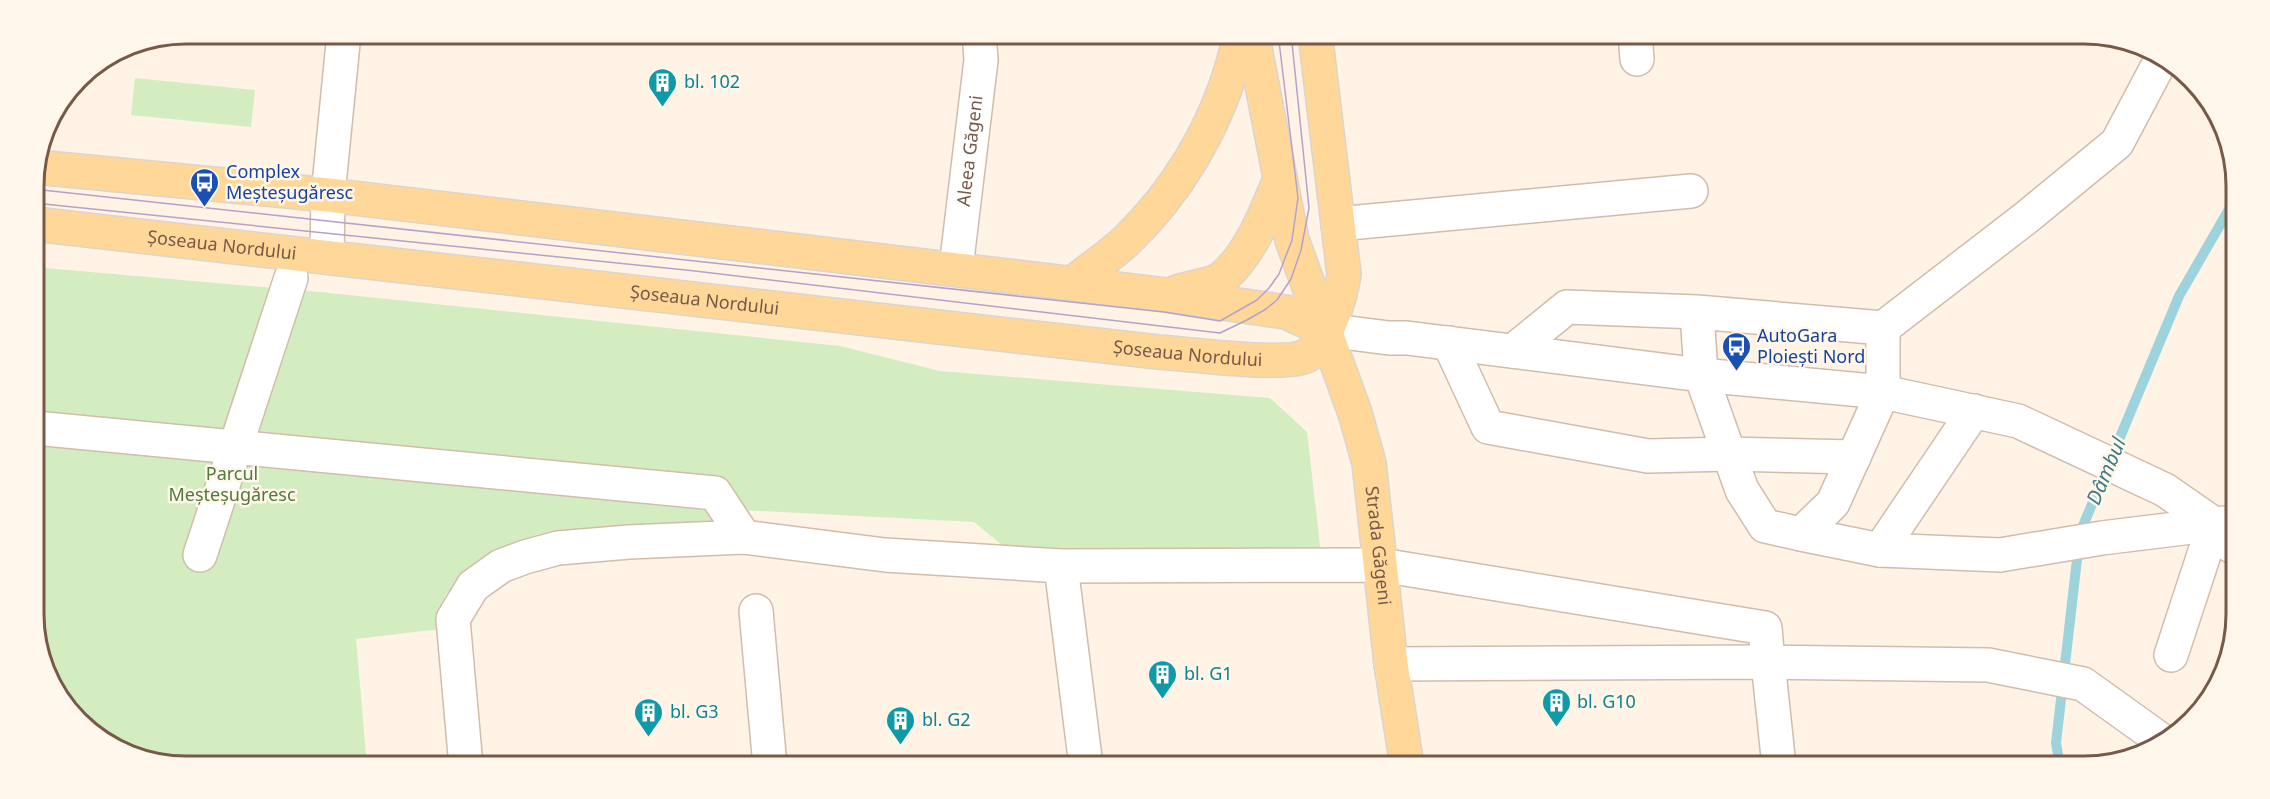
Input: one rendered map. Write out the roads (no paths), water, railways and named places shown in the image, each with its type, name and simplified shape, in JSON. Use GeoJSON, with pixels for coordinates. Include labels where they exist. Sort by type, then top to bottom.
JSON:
{"type":"FeatureCollection","features":[{"type":"Feature","properties":{"kind":"main road"},"geometry":{"type":"LineString","coordinates":[[1072,284],[1125,242],[1155,211],[1183,172],[1210,126],[1229,79],[1237,44]]}},
{"type":"Feature","properties":{"kind":"main road","name":"Strada Găgeni"},"geometry":{"type":"LineString","coordinates":[[1254,44],[1292,240],[1355,413],[1368,463],[1391,664],[1405,755]]}},
{"type":"Feature","properties":{"kind":"main road"},"geometry":{"type":"LineString","coordinates":[[45,168],[96,173],[128,155],[300,170],[328,195],[956,268],[1167,295],[1286,312],[1326,330],[1341,295],[1344,274],[1316,44]]}},
{"type":"Feature","properties":{"kind":"main road"},"geometry":{"type":"LineString","coordinates":[[1167,295],[1221,279],[1245,251],[1264,219],[1280,178]]}},
{"type":"Feature","properties":{"kind":"main road","name":"Șoseaua Nordului"},"geometry":{"type":"LineString","coordinates":[[44,225],[1158,352],[1292,360],[1305,356],[1315,349],[1326,330]]}},
{"type":"Feature","properties":{"kind":"street"},"geometry":{"type":"LineString","coordinates":[[327,256],[328,195],[343,44]]}},
{"type":"Feature","properties":{"kind":"street","name":"Aleea Găgeni"},"geometry":{"type":"LineString","coordinates":[[956,268],[981,60],[980,44]]}},
{"type":"Feature","properties":{"kind":"street"},"geometry":{"type":"LineString","coordinates":[[1513,351],[1567,307],[1697,312],[1883,328],[2027,217],[2117,143],[2158,65]]}},
{"type":"Feature","properties":{"kind":"street"},"geometry":{"type":"LineString","coordinates":[[1338,224],[1691,191]]}},
{"type":"Feature","properties":{"kind":"street"},"geometry":{"type":"LineString","coordinates":[[200,555],[291,278]]}},
{"type":"Feature","properties":{"kind":"street"},"geometry":{"type":"LineString","coordinates":[[1697,312],[1701,375],[1742,490],[1765,526],[1880,550],[2000,555],[2102,538],[2225,531]]}},
{"type":"Feature","properties":{"kind":"street"},"geometry":{"type":"LineString","coordinates":[[1801,534],[1833,503],[1883,392],[1883,328]]}},
{"type":"Feature","properties":{"kind":"street"},"geometry":{"type":"LineString","coordinates":[[1326,330],[1701,375],[1883,392],[1974,411],[2018,421],[2165,490],[2225,531]]}},
{"type":"Feature","properties":{"kind":"street"},"geometry":{"type":"LineString","coordinates":[[1449,343],[1488,427],[1648,456],[1729,454],[1854,457]]}},
{"type":"Feature","properties":{"kind":"street"},"geometry":{"type":"LineString","coordinates":[[1880,550],[1974,411]]}},
{"type":"Feature","properties":{"kind":"street"},"geometry":{"type":"LineString","coordinates":[[44,429],[715,493],[744,537]]}},
{"type":"Feature","properties":{"kind":"street"},"geometry":{"type":"LineString","coordinates":[[2171,655],[2225,531]]}},
{"type":"Feature","properties":{"kind":"street"},"geometry":{"type":"LineString","coordinates":[[465,756],[453,619],[473,586],[501,566],[558,548],[744,537],[885,555],[1061,566],[1381,565],[1765,628],[1778,755]]}},
{"type":"Feature","properties":{"kind":"street"},"geometry":{"type":"LineString","coordinates":[[1061,566],[1085,756]]}},
{"type":"Feature","properties":{"kind":"street"},"geometry":{"type":"LineString","coordinates":[[756,611],[769,756]]}},
{"type":"Feature","properties":{"kind":"street"},"geometry":{"type":"LineString","coordinates":[[1391,664],[1768,662],[1988,665],[2083,684],[2155,736]]}},
{"type":"Feature","properties":{"kind":"waterway","name":"Dâmbul"},"geometry":{"type":"LineString","coordinates":[[2058,755],[2056,743],[2080,533],[2179,296],[2226,215]]}},
{"type":"Feature","properties":{"kind":"tram line"},"geometry":{"type":"LineString","coordinates":[[44,190],[1164,312],[1220,321],[1257,300],[1269,288],[1279,274],[1292,240],[1298,198],[1279,44]]}},
{"type":"Feature","properties":{"kind":"tram line"},"geometry":{"type":"LineString","coordinates":[[44,204],[695,271],[1220,333],[1247,320],[1277,300],[1291,279],[1301,250],[1309,208],[1292,44]]}},
{"type":"Feature","properties":{"kind":"place","name":"bl. 102"},"geometry":{"type":"Point","coordinates":[663,108]}},
{"type":"Feature","properties":{"kind":"place","name":"Complex Meșteșugăresc"},"geometry":{"type":"Point","coordinates":[205,208]}},
{"type":"Feature","properties":{"kind":"place","name":"AutoGara Ploiești Nord"},"geometry":{"type":"Point","coordinates":[1736,372]}},
{"type":"Feature","properties":{"kind":"place","name":"bl. G1"},"geometry":{"type":"Point","coordinates":[1163,700]}},
{"type":"Feature","properties":{"kind":"place","name":"bl. G10"},"geometry":{"type":"Point","coordinates":[1556,728]}},
{"type":"Feature","properties":{"kind":"place","name":"bl. G3"},"geometry":{"type":"Point","coordinates":[649,738]}},
{"type":"Feature","properties":{"kind":"place","name":"bl. G2"},"geometry":{"type":"Point","coordinates":[901,746]}},
{"type":"Feature","properties":{"kind":"park label","name":"Parcul Meșteșugăresc"},"geometry":{"type":"Point","coordinates":[232,484]}}]}
